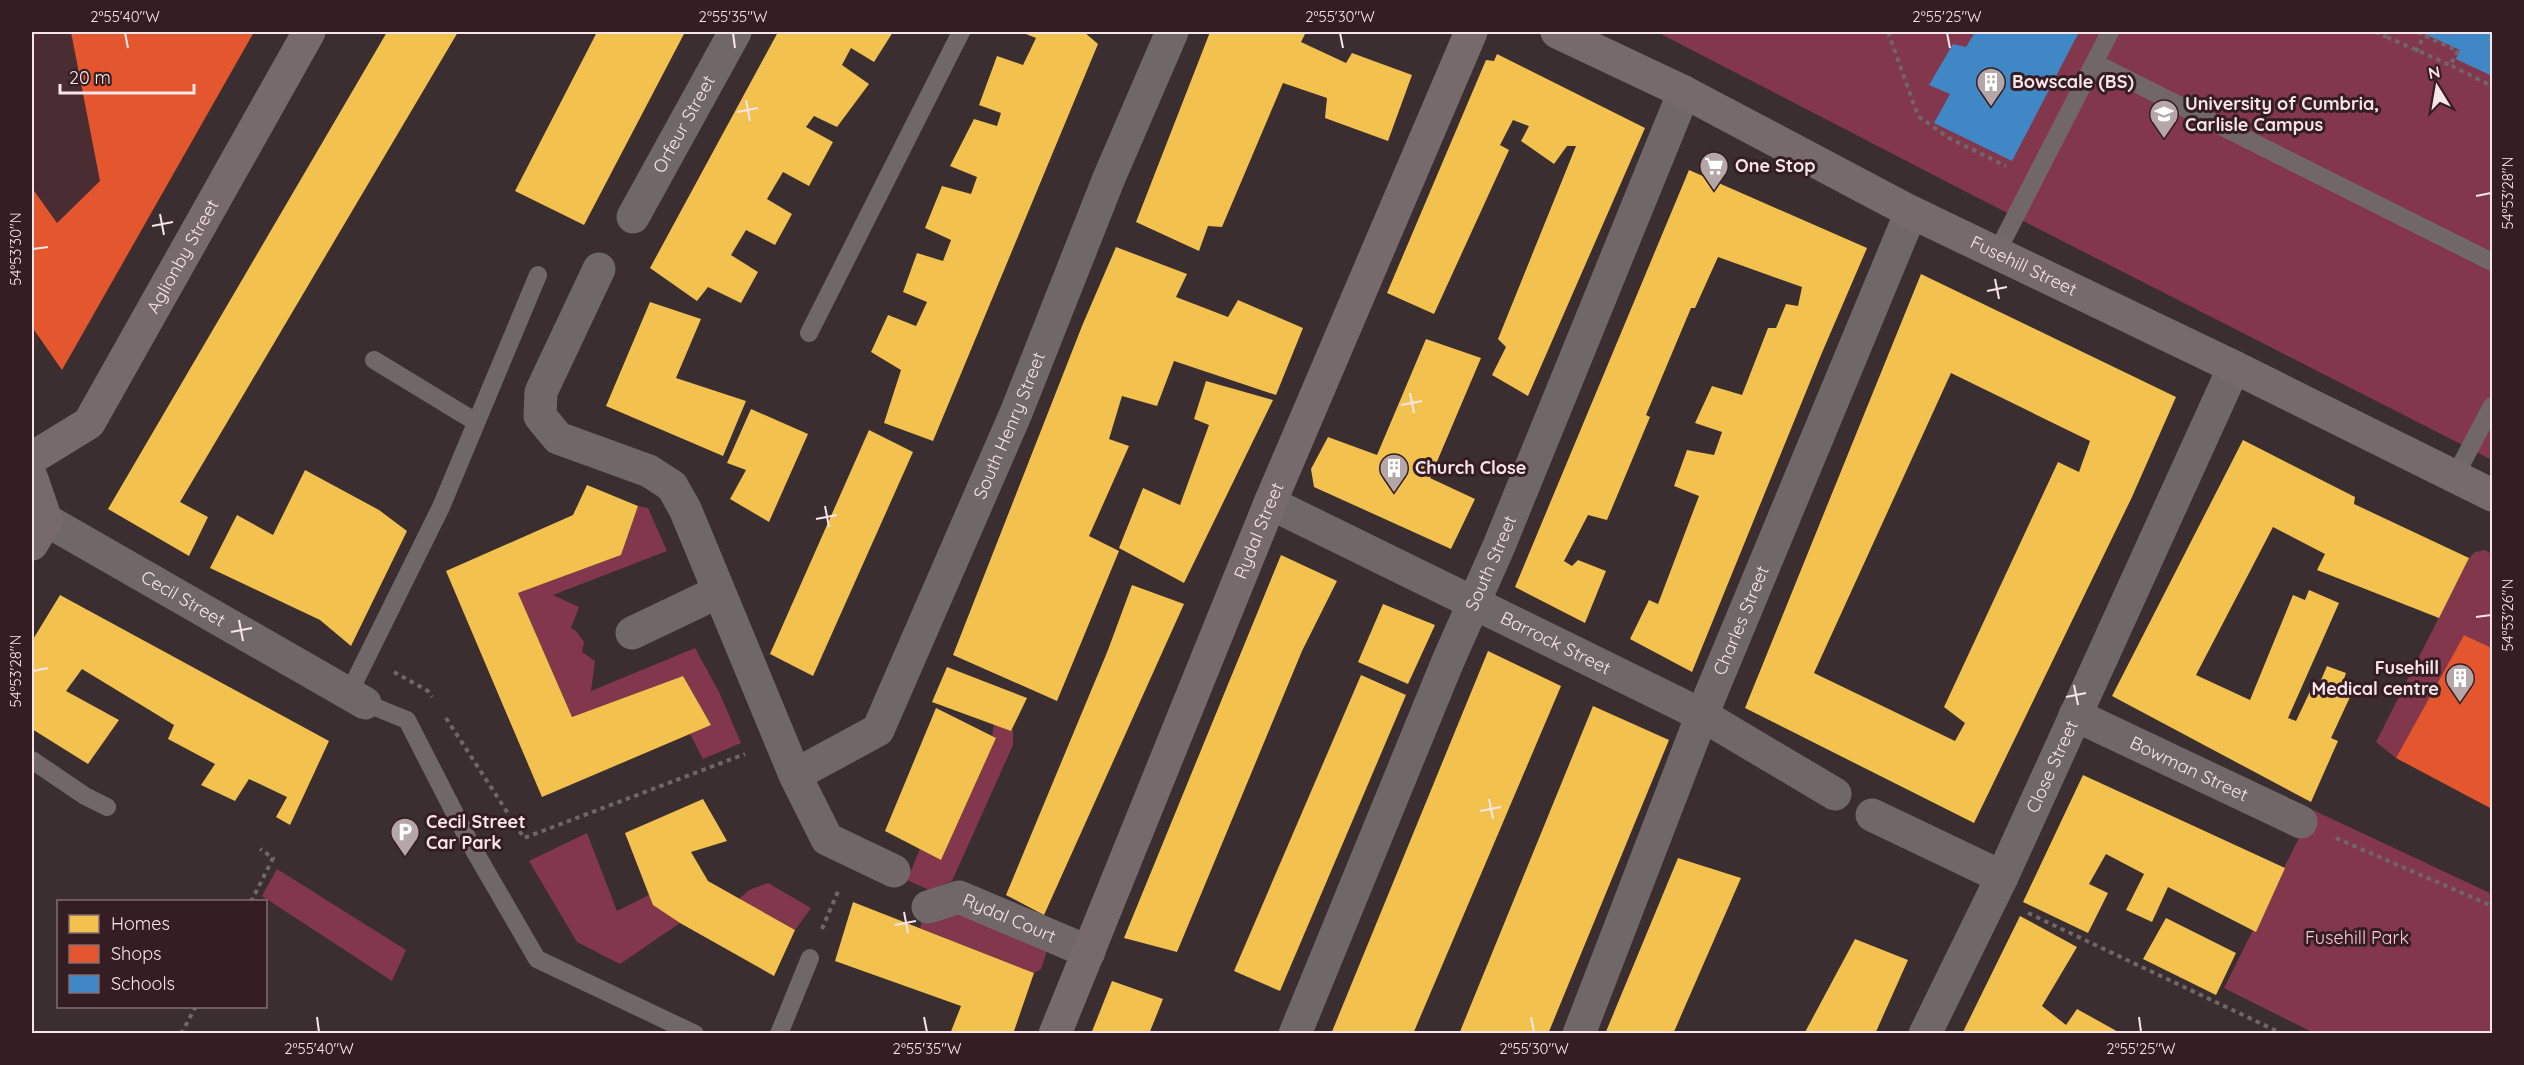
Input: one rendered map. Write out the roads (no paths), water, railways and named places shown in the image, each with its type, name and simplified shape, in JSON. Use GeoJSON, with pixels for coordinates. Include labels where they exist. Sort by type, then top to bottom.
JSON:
{"type":"FeatureCollection","features":[{"type":"Feature","properties":{"kind":"street","name":"Aglionby Street"},"geometry":{"type":"LineString","coordinates":[[32,458],[89,423],[309,32]]}},
{"type":"Feature","properties":{"kind":"street","name":"Orfeur Street"},"geometry":{"type":"LineString","coordinates":[[633,217],[735,32]]}},
{"type":"Feature","properties":{"kind":"street","name":"South Henry Street"},"geometry":{"type":"LineString","coordinates":[[795,775],[878,730],[1016,413],[1109,178],[1172,32]]}},
{"type":"Feature","properties":{"kind":"street","name":"Rydal Street"},"geometry":{"type":"LineString","coordinates":[[1055,1034],[1270,503],[1471,32]]}},
{"type":"Feature","properties":{"kind":"street","name":"Fusehill Street"},"geometry":{"type":"LineString","coordinates":[[1557,32],[1684,92],[1911,212],[2234,367],[2493,495]]}},
{"type":"Feature","properties":{"kind":"street","name":"South Street"},"geometry":{"type":"LineString","coordinates":[[1295,1034],[1448,661],[1475,603],[1684,92]]}},
{"type":"Feature","properties":{"kind":"street","name":"Charles Street"},"geometry":{"type":"LineString","coordinates":[[1579,1034],[1701,714],[1911,212]]}},
{"type":"Feature","properties":{"kind":"street"},"geometry":{"type":"LineString","coordinates":[[599,269],[541,392],[540,416],[558,438],[650,471],[672,486],[685,509],[795,775],[827,839],[894,871]]}},
{"type":"Feature","properties":{"kind":"street","name":"Close Street"},"geometry":{"type":"LineString","coordinates":[[1925,1034],[1997,886],[2234,367]]}},
{"type":"Feature","properties":{"kind":"street"},"geometry":{"type":"LineString","coordinates":[[32,479],[36,525]]}},
{"type":"Feature","properties":{"kind":"street","name":"Barrock Street"},"geometry":{"type":"LineString","coordinates":[[1270,503],[1701,714],[1835,794]]}},
{"type":"Feature","properties":{"kind":"street","name":"Cecil Street"},"geometry":{"type":"LineString","coordinates":[[36,525],[357,698]]}},
{"type":"Feature","properties":{"kind":"street"},"geometry":{"type":"LineString","coordinates":[[632,633],[718,592]]}},
{"type":"Feature","properties":{"kind":"street","name":"Bowman Street"},"geometry":{"type":"LineString","coordinates":[[2075,716],[2301,822]]}},
{"type":"Feature","properties":{"kind":"street"},"geometry":{"type":"LineString","coordinates":[[1872,815],[1997,886]]}},
{"type":"Feature","properties":{"kind":"street","name":"Rydal Court"},"geometry":{"type":"LineString","coordinates":[[928,907],[959,897],[1089,952]]}},
{"type":"Feature","properties":{"kind":"lane"},"geometry":{"type":"LineString","coordinates":[[809,333],[961,32]]}},
{"type":"Feature","properties":{"kind":"lane"},"geometry":{"type":"LineString","coordinates":[[1997,252],[2110,32]]}},
{"type":"Feature","properties":{"kind":"lane"},"geometry":{"type":"LineString","coordinates":[[2095,63],[2493,262]]}},
{"type":"Feature","properties":{"kind":"lane"},"geometry":{"type":"LineString","coordinates":[[538,275],[441,507],[366,658],[357,698],[407,720],[471,844],[537,959],[695,1034]]}},
{"type":"Feature","properties":{"kind":"lane"},"geometry":{"type":"LineString","coordinates":[[374,360],[476,422]]}},
{"type":"Feature","properties":{"kind":"lane"},"geometry":{"type":"LineString","coordinates":[[2455,476],[2493,406]]}},
{"type":"Feature","properties":{"kind":"lane"},"geometry":{"type":"LineString","coordinates":[[32,760],[86,796],[107,807]]}},
{"type":"Feature","properties":{"kind":"lane"},"geometry":{"type":"LineString","coordinates":[[779,1034],[810,958]]}},
{"type":"Feature","properties":{"kind":"place","name":"Bowscale (BS)"},"geometry":{"type":"Point","coordinates":[1991,108]}},
{"type":"Feature","properties":{"kind":"place","name":"University of Cumbria, Carlisle Campus"},"geometry":{"type":"Point","coordinates":[2164,140]}},
{"type":"Feature","properties":{"kind":"place","name":"One Stop"},"geometry":{"type":"Point","coordinates":[1714,192]}},
{"type":"Feature","properties":{"kind":"place","name":"Church Close"},"geometry":{"type":"Point","coordinates":[1394,494]}},
{"type":"Feature","properties":{"kind":"place","name":"Fusehill Medical centre"},"geometry":{"type":"Point","coordinates":[2460,704]}},
{"type":"Feature","properties":{"kind":"place","name":"Cecil Street Car Park"},"geometry":{"type":"Point","coordinates":[405,858]}},
{"type":"Feature","properties":{"kind":"park label","name":"Fusehill Park"},"geometry":{"type":"Point","coordinates":[2357,938]}}]}
